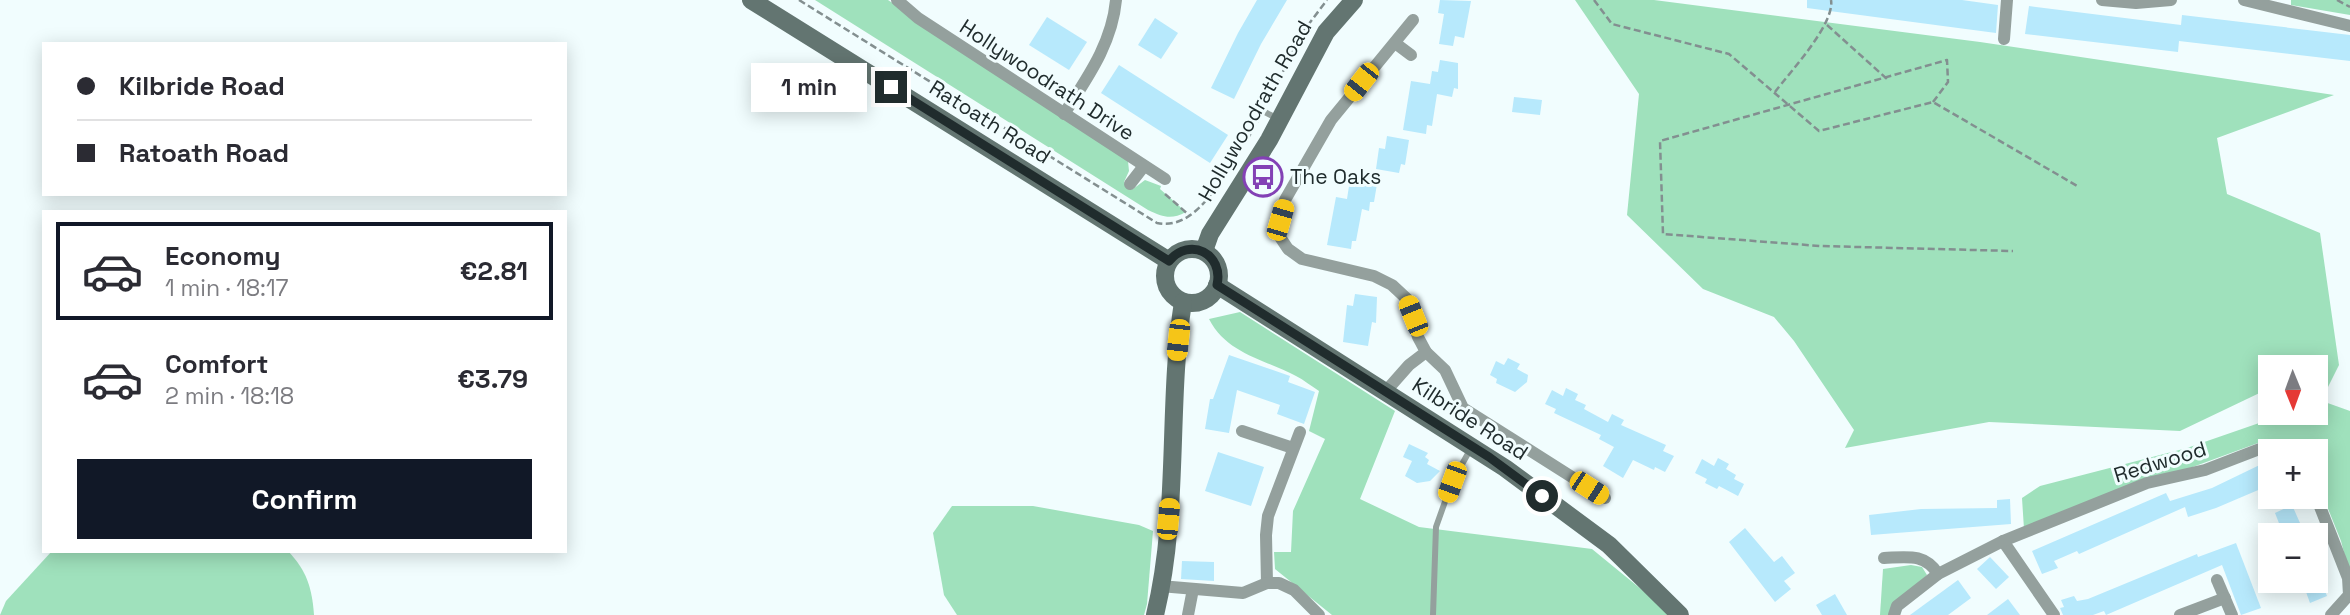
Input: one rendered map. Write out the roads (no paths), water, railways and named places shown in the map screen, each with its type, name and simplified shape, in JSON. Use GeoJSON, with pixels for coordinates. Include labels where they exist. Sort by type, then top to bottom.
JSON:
{"type":"FeatureCollection","features":[{"type":"Feature","properties":{"kind":"street","name":"Ratoath Road"},"geometry":{"type":"LineString","coordinates":[[751,0],[1169,261]]}},
{"type":"Feature","properties":{"kind":"street","name":"Hollywoodrath Drive"},"geometry":{"type":"LineString","coordinates":[[897,0],[918,18],[1165,179]]}},
{"type":"Feature","properties":{"kind":"street"},"geometry":{"type":"LineString","coordinates":[[1064,114],[1100,59],[1111,27],[1115,0]]}},
{"type":"Feature","properties":{"kind":"street","name":"Hollywoodrath Road"},"geometry":{"type":"LineString","coordinates":[[1203,251],[1227,203],[1251,170],[1326,32],[1354,0]]}},
{"type":"Feature","properties":{"kind":"street"},"geometry":{"type":"LineString","coordinates":[[2004,39],[2007,0]]}},
{"type":"Feature","properties":{"kind":"street"},"geometry":{"type":"LineString","coordinates":[[2102,0],[2136,3],[2171,0]]}},
{"type":"Feature","properties":{"kind":"street"},"geometry":{"type":"LineString","coordinates":[[2244,0],[2350,26]]}},
{"type":"Feature","properties":{"kind":"street"},"geometry":{"type":"LineString","coordinates":[[1413,20],[1331,120],[1285,200],[1280,220],[1280,237],[1288,249],[1301,260],[1374,276],[1392,285],[1407,299],[1426,352],[1445,370],[1462,408],[1586,493],[1605,498]]}},
{"type":"Feature","properties":{"kind":"street"},"geometry":{"type":"LineString","coordinates":[[1395,43],[1411,55]]}},
{"type":"Feature","properties":{"kind":"street","name":"Hollywoodrath Drive"},"geometry":{"type":"LineString","coordinates":[[1130,184],[1144,166]]}},
{"type":"Feature","properties":{"kind":"street"},"geometry":{"type":"LineString","coordinates":[[1180,251],[1203,251],[1215,262],[1219,277],[1213,293],[1200,302],[1183,302],[1175,298],[1164,277],[1169,261],[1180,251]]}},
{"type":"Feature","properties":{"kind":"street","name":"Kilbride Road"},"geometry":{"type":"LineString","coordinates":[[1217,285],[1472,447],[1609,545],[1680,615]]}},
{"type":"Feature","properties":{"kind":"street"},"geometry":{"type":"LineString","coordinates":[[1155,615],[1174,448],[1176,355],[1183,302]]}},
{"type":"Feature","properties":{"kind":"street"},"geometry":{"type":"LineString","coordinates":[[1386,391],[1409,365],[1426,352]]}},
{"type":"Feature","properties":{"kind":"street"},"geometry":{"type":"LineString","coordinates":[[1242,431],[1293,448]]}},
{"type":"Feature","properties":{"kind":"street"},"geometry":{"type":"LineString","coordinates":[[1267,583],[1265,535],[1268,516],[1300,432]]}},
{"type":"Feature","properties":{"kind":"street","name":"Redwood"},"geometry":{"type":"LineString","coordinates":[[1894,615],[1897,606],[1938,574],[1968,556],[2147,482],[2205,470],[2258,450]]}},
{"type":"Feature","properties":{"kind":"street"},"geometry":{"type":"LineString","coordinates":[[2321,509],[2348,578],[2349,595],[2331,615]]}},
{"type":"Feature","properties":{"kind":"street"},"geometry":{"type":"LineString","coordinates":[[2003,541],[2054,615]]}},
{"type":"Feature","properties":{"kind":"street"},"geometry":{"type":"LineString","coordinates":[[1884,558],[1919,557],[1930,562],[1938,574]]}},
{"type":"Feature","properties":{"kind":"street"},"geometry":{"type":"LineString","coordinates":[[2217,580],[2232,615]]}},
{"type":"Feature","properties":{"kind":"street"},"geometry":{"type":"LineString","coordinates":[[1160,586],[1243,593],[1267,583],[1279,583],[1294,590],[1319,615]]}},
{"type":"Feature","properties":{"kind":"street"},"geometry":{"type":"LineString","coordinates":[[1188,615],[1193,589]]}},
{"type":"Feature","properties":{"kind":"street"},"geometry":{"type":"LineString","coordinates":[[2180,615],[2225,598]]}},
{"type":"Feature","properties":{"kind":"lane"},"geometry":{"type":"LineString","coordinates":[[1263,111],[1279,120]]}},
{"type":"Feature","properties":{"kind":"lane"},"geometry":{"type":"LineString","coordinates":[[1433,615],[1436,527],[1452,482],[1472,447]]}},
{"type":"Feature","properties":{"kind":"place","name":"The Oaks"},"geometry":{"type":"Point","coordinates":[1263,177]}}]}
